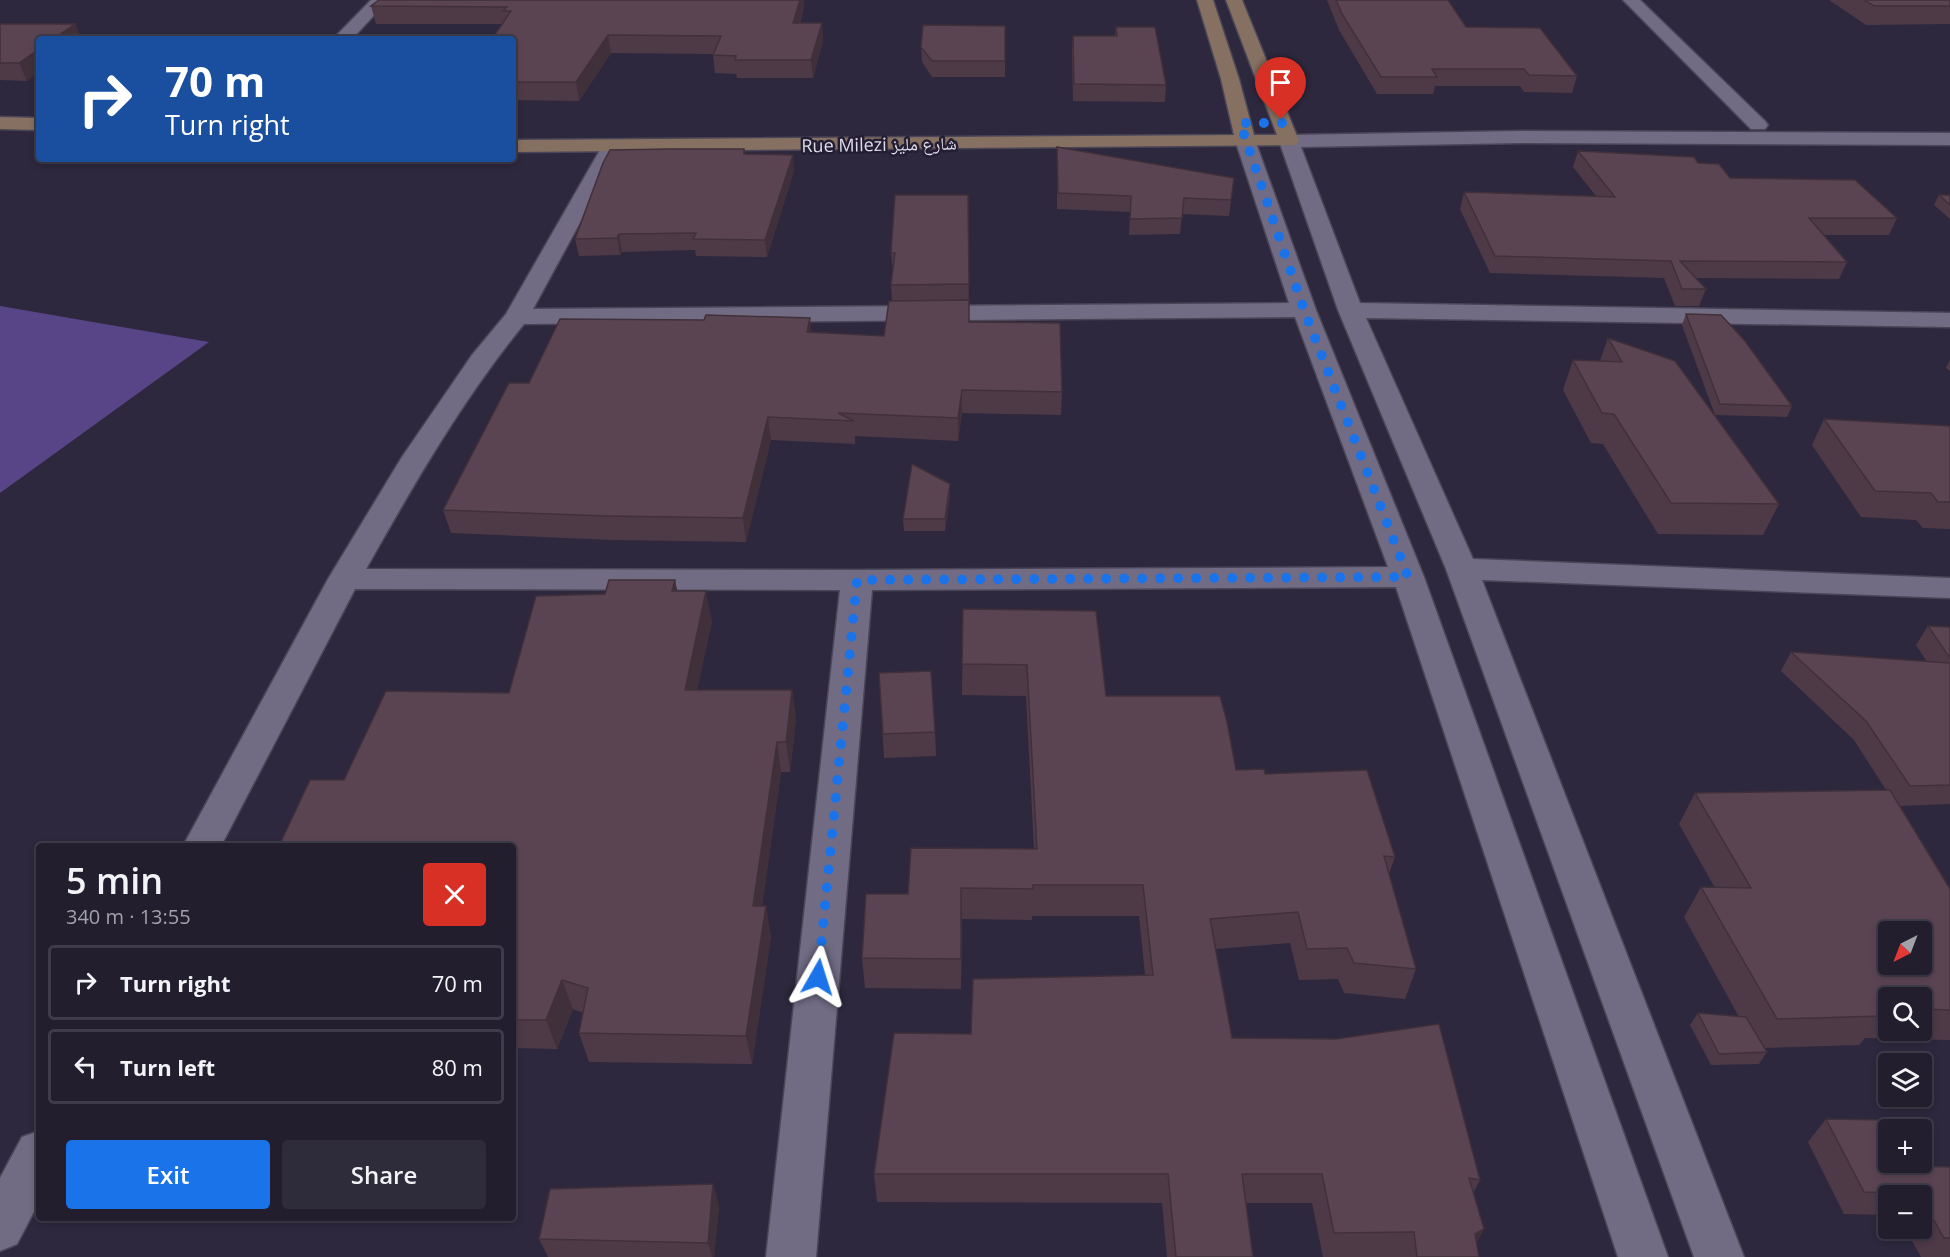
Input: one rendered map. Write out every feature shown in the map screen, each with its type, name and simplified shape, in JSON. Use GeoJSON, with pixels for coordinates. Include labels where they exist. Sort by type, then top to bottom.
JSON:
{"type":"FeatureCollection","features":[{"type":"Feature","properties":{"kind":"street"},"geometry":{"type":"LineString","coordinates":[[345,36],[380,0]]}},
{"type":"Feature","properties":{"kind":"street"},"geometry":{"type":"LineString","coordinates":[[1205,0],[1230,80],[1243,132],[1304,310],[1408,577],[1643,1257]]}},
{"type":"Feature","properties":{"kind":"street"},"geometry":{"type":"LineString","coordinates":[[1234,0],[1286,132],[1350,310],[1462,569],[1719,1257]]}},
{"type":"Feature","properties":{"kind":"street"},"geometry":{"type":"LineString","coordinates":[[1630,0],[1758,125]]}},
{"type":"Feature","properties":{"kind":"street"},"geometry":{"type":"LineString","coordinates":[[0,123],[36,124]]}},
{"type":"Feature","properties":{"kind":"street","name":"Rue Milezi شارع مليز"},"geometry":{"type":"LineString","coordinates":[[767,125],[983,126],[1175,123]]}},
{"type":"Feature","properties":{"kind":"street","name":"Rue Milezi شارع مليز"},"geometry":{"type":"LineString","coordinates":[[1197,123],[1243,132]]}},
{"type":"Feature","properties":{"kind":"street"},"geometry":{"type":"LineString","coordinates":[[1286,132],[1758,125],[1950,125]]}},
{"type":"Feature","properties":{"kind":"street"},"geometry":{"type":"LineString","coordinates":[[1286,132],[1521,137],[1950,139]]}},
{"type":"Feature","properties":{"kind":"street","name":"Rue Milezi شارع مليز"},"geometry":{"type":"LineString","coordinates":[[516,146],[611,147],[1286,132]]}},
{"type":"Feature","properties":{"kind":"street"},"geometry":{"type":"LineString","coordinates":[[204,843],[344,579],[416,457],[481,360],[517,317],[611,147]]}},
{"type":"Feature","properties":{"kind":"street"},"geometry":{"type":"LineString","coordinates":[[517,317],[1304,310]]}},
{"type":"Feature","properties":{"kind":"street"},"geometry":{"type":"LineString","coordinates":[[1350,310],[1950,320]]}},
{"type":"Feature","properties":{"kind":"street"},"geometry":{"type":"LineString","coordinates":[[1462,569],[1950,588]]}},
{"type":"Feature","properties":{"kind":"street"},"geometry":{"type":"LineString","coordinates":[[344,579],[857,580],[1408,577]]}},
{"type":"Feature","properties":{"kind":"street"},"geometry":{"type":"LineString","coordinates":[[790,1257],[857,580]]}},
{"type":"Feature","properties":{"kind":"street"},"geometry":{"type":"LineString","coordinates":[[0,1227],[36,1159]]}},
{"type":"Feature","properties":{"kind":"shaded area"},"geometry":{"type":"Polygon","coordinates":[[[0,306],[209,342],[0,493],[0,306]]]}},
{"type":"Feature","properties":{"kind":"building"},"geometry":{"type":"Polygon","coordinates":[[[379,0],[800,0],[793,23],[822,23],[811,60],[735,60],[736,56],[713,55],[721,36],[608,35],[576,82],[516,82],[516,36],[494,36],[511,11],[503,11],[507,7],[371,6],[379,0]]]}},
{"type":"Feature","properties":{"kind":"building"},"geometry":{"type":"Polygon","coordinates":[[[1336,0],[1448,0],[1466,27],[1540,28],[1577,76],[1529,75],[1524,69],[1432,69],[1437,77],[1381,77],[1342,14],[1336,0]]]}},
{"type":"Feature","properties":{"kind":"building"},"geometry":{"type":"Polygon","coordinates":[[[1864,0],[1950,0],[1950,6],[1874,6],[1864,0]]]}},
{"type":"Feature","properties":{"kind":"building"},"geometry":{"type":"Polygon","coordinates":[[[0,24],[75,24],[57,36],[36,36],[36,51],[19,63],[0,63],[0,24]]]}},
{"type":"Feature","properties":{"kind":"building"},"geometry":{"type":"Polygon","coordinates":[[[923,25],[1005,26],[1005,61],[932,61],[921,47],[923,25]]]}},
{"type":"Feature","properties":{"kind":"building"},"geometry":{"type":"Polygon","coordinates":[[[1116,27],[1155,27],[1166,85],[1074,84],[1073,36],[1117,36],[1116,27]]]}},
{"type":"Feature","properties":{"kind":"building"},"geometry":{"type":"Polygon","coordinates":[[[1057,147],[1234,178],[1231,200],[1184,198],[1182,218],[1130,219],[1131,196],[1058,193],[1057,147]]]}},
{"type":"Feature","properties":{"kind":"building"},"geometry":{"type":"Polygon","coordinates":[[[744,149],[744,154],[793,155],[765,240],[693,239],[696,233],[619,234],[617,238],[575,239],[610,150],[744,149]]]}},
{"type":"Feature","properties":{"kind":"building"},"geometry":{"type":"Polygon","coordinates":[[[1578,151],[1694,157],[1698,163],[1719,164],[1730,178],[1855,180],[1897,218],[1809,218],[1847,262],[1680,261],[1706,289],[1682,289],[1671,261],[1495,256],[1464,192],[1615,197],[1578,151]]]}},
{"type":"Feature","properties":{"kind":"building"},"geometry":{"type":"Polygon","coordinates":[[[895,195],[968,195],[969,284],[891,285],[895,253],[891,253],[895,195]]]}},
{"type":"Feature","properties":{"kind":"building"},"geometry":{"type":"Polygon","coordinates":[[[1939,195],[1950,195],[1950,205],[1939,195]]]}},
{"type":"Feature","properties":{"kind":"building"},"geometry":{"type":"Polygon","coordinates":[[[969,300],[969,322],[1060,323],[1062,392],[962,390],[958,418],[838,413],[854,421],[768,417],[743,518],[443,510],[509,383],[529,383],[560,319],[704,320],[706,315],[810,318],[807,332],[884,336],[889,301],[969,300]]]}},
{"type":"Feature","properties":{"kind":"building"},"geometry":{"type":"Polygon","coordinates":[[[1686,314],[1721,315],[1745,341],[1792,406],[1720,404],[1686,314]]]}},
{"type":"Feature","properties":{"kind":"building"},"geometry":{"type":"Polygon","coordinates":[[[1608,338],[1675,361],[1779,504],[1671,503],[1614,414],[1602,413],[1573,360],[1622,362],[1608,338]]]}},
{"type":"Feature","properties":{"kind":"building"},"geometry":{"type":"Polygon","coordinates":[[[1824,419],[1950,426],[1950,502],[1938,502],[1931,493],[1875,491],[1824,419]]]}},
{"type":"Feature","properties":{"kind":"building"},"geometry":{"type":"Polygon","coordinates":[[[912,464],[950,484],[945,519],[903,519],[912,464]]]}},
{"type":"Feature","properties":{"kind":"building"},"geometry":{"type":"Polygon","coordinates":[[[609,580],[675,580],[672,591],[706,591],[685,690],[792,690],[786,742],[777,742],[753,906],[766,906],[746,1036],[579,1033],[588,988],[562,980],[546,1020],[516,1020],[516,843],[280,843],[310,780],[344,780],[386,691],[509,693],[536,596],[605,594],[609,580]]]}},
{"type":"Feature","properties":{"kind":"building"},"geometry":{"type":"Polygon","coordinates":[[[963,609],[1096,611],[1106,696],[1220,696],[1236,770],[1264,769],[1265,774],[1367,770],[1395,857],[1384,856],[1416,969],[1354,963],[1347,948],[1307,949],[1298,912],[1210,919],[1232,1038],[1336,1039],[1439,1024],[1480,1180],[1469,1178],[1484,1229],[1475,1234],[1479,1257],[1417,1257],[1414,1232],[1334,1233],[1322,1174],[1242,1174],[1253,1257],[1176,1257],[1168,1174],[874,1174],[894,1033],[971,1034],[973,979],[1153,975],[1143,885],[1033,885],[1033,889],[961,888],[961,959],[862,958],[866,894],[908,894],[911,848],[1037,849],[1027,665],[962,664],[963,609]]]}},
{"type":"Feature","properties":{"kind":"building"},"geometry":{"type":"Polygon","coordinates":[[[1928,626],[1950,627],[1950,658],[1928,626]]]}},
{"type":"Feature","properties":{"kind":"building"},"geometry":{"type":"Polygon","coordinates":[[[1791,652],[1950,663],[1950,785],[1910,786],[1866,721],[1791,652]]]}},
{"type":"Feature","properties":{"kind":"building"},"geometry":{"type":"Polygon","coordinates":[[[931,671],[935,732],[883,734],[879,673],[931,671]]]}},
{"type":"Feature","properties":{"kind":"building"},"geometry":{"type":"Polygon","coordinates":[[[1890,790],[1950,889],[1950,1010],[1932,1009],[1932,987],[1878,987],[1878,1016],[1777,1019],[1701,887],[1751,888],[1695,793],[1890,790]]]}},
{"type":"Feature","properties":{"kind":"building"},"geometry":{"type":"Polygon","coordinates":[[[1698,1013],[1746,1017],[1767,1052],[1719,1054],[1698,1013]]]}},
{"type":"Feature","properties":{"kind":"building"},"geometry":{"type":"Polygon","coordinates":[[[1826,1119],[1878,1120],[1878,1173],[1932,1173],[1932,1167],[1950,1167],[1950,1238],[1944,1238],[1932,1217],[1932,1185],[1878,1185],[1878,1193],[1864,1192],[1826,1119]]]}},
{"type":"Feature","properties":{"kind":"building"},"geometry":{"type":"Polygon","coordinates":[[[713,1184],[708,1243],[539,1239],[550,1189],[713,1184]]]}},
{"type":"Feature","properties":{"kind":"route"},"geometry":{"type":"LineString","coordinates":[[818,977],[857,580],[1408,577],[1304,310],[1240,123],[1282,123],[1281,119]]}}]}
